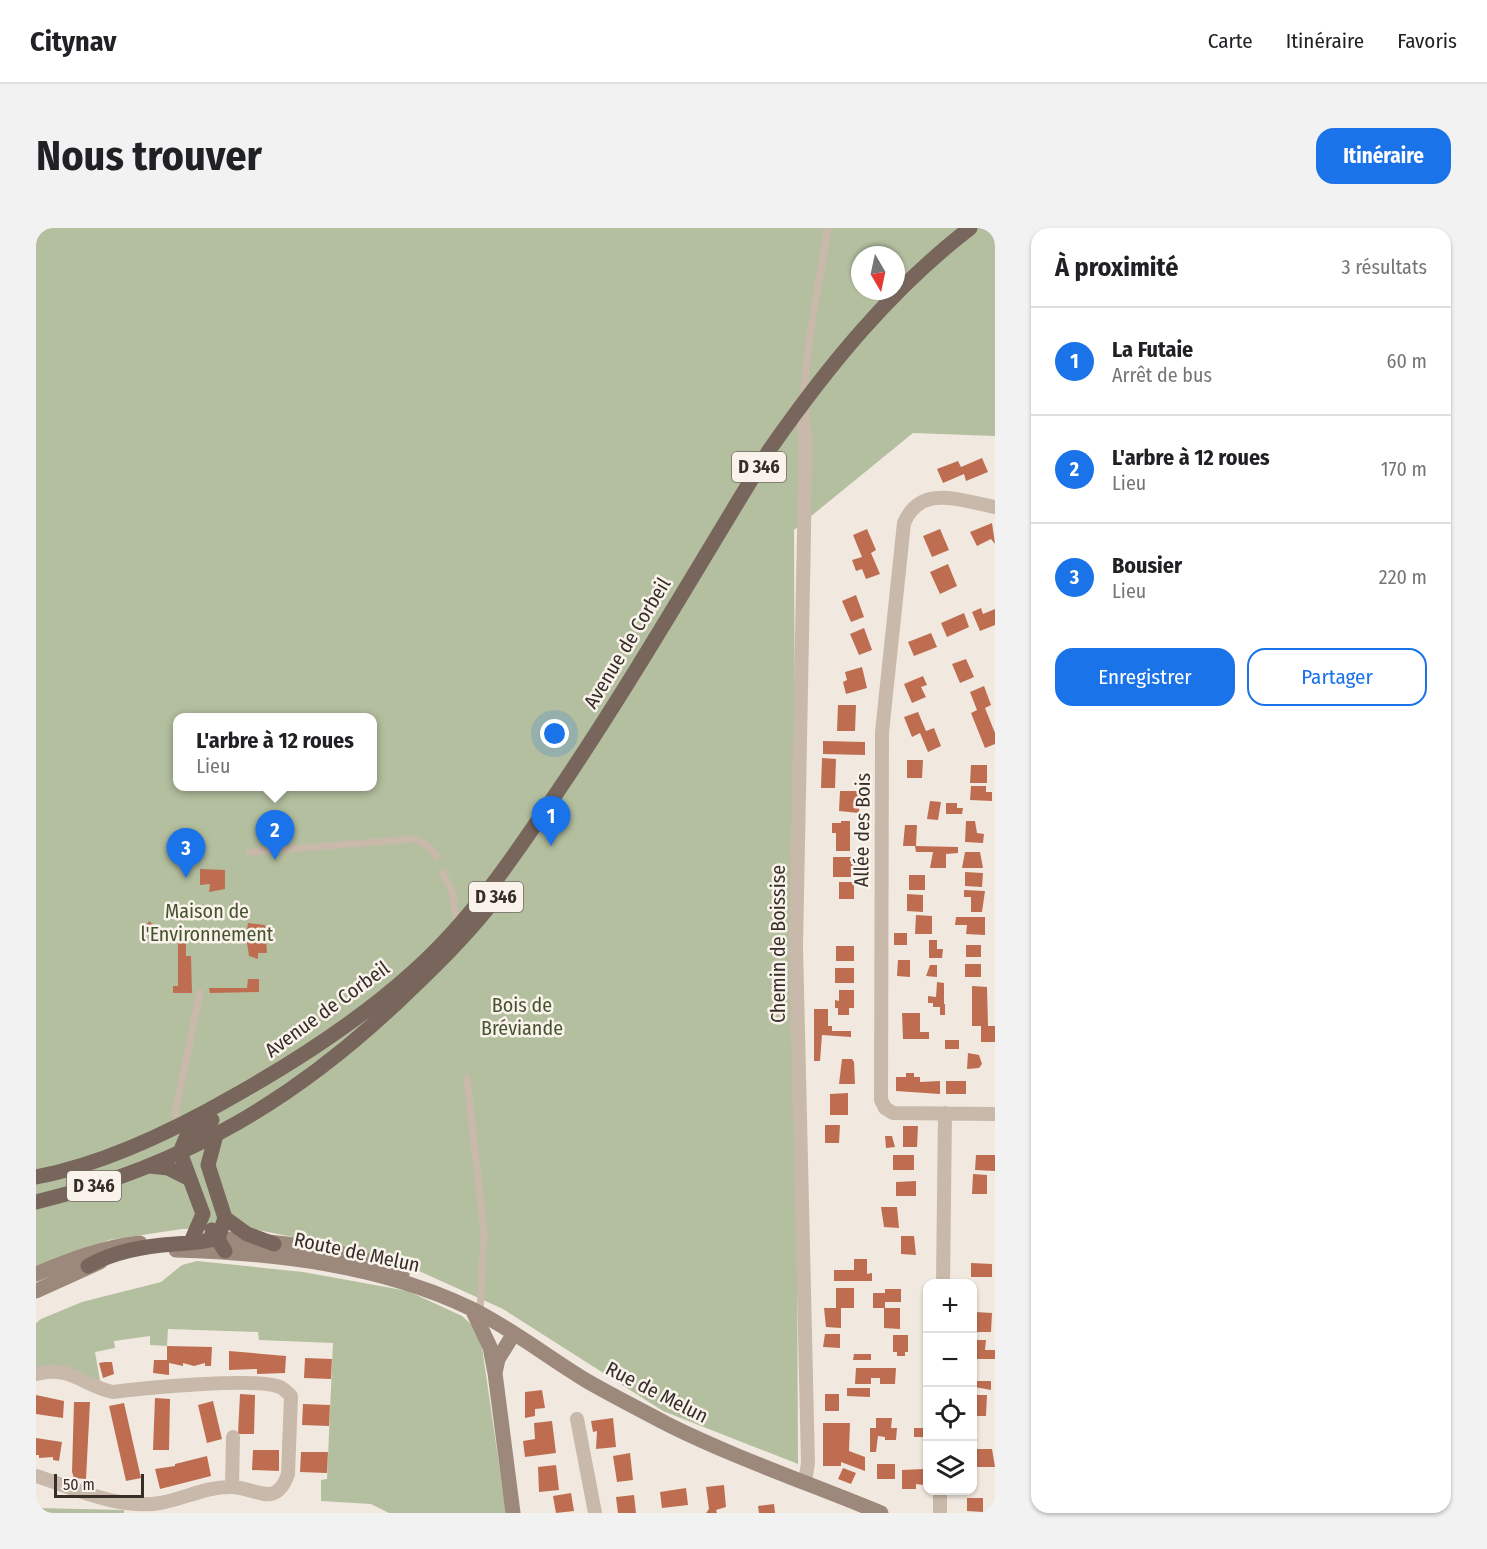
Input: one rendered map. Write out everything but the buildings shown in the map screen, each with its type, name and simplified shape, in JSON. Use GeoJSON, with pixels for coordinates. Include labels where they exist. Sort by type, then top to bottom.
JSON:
{"type":"FeatureCollection","features":[{"type":"Feature","properties":{"kind":"main road","name":"Avenue de Corbeil"},"geometry":{"type":"LineString","coordinates":[[36,1177],[98,1159],[164,1133],[187,1140],[366,1012],[416,970],[488,892],[592,741],[770,449],[802,404],[875,314],[930,261],[970,228]]}},
{"type":"Feature","properties":{"kind":"main road","name":"D 346"},"geometry":{"type":"LineString","coordinates":[[36,1202],[115,1180],[150,1166],[187,1140],[216,1136],[262,1110],[310,1077],[370,1029],[450,952],[507,883],[546,824],[592,741]]}},
{"type":"Feature","properties":{"kind":"main road"},"geometry":{"type":"LineString","coordinates":[[208,1165],[216,1136]]}},
{"type":"Feature","properties":{"kind":"main road"},"geometry":{"type":"LineString","coordinates":[[187,1140],[208,1165],[225,1218],[220,1247]]}},
{"type":"Feature","properties":{"kind":"main road"},"geometry":{"type":"LineString","coordinates":[[187,1140],[190,1179],[203,1214],[220,1247]]}},
{"type":"Feature","properties":{"kind":"main road"},"geometry":{"type":"LineString","coordinates":[[150,1166],[168,1168],[190,1179]]}},
{"type":"Feature","properties":{"kind":"main road"},"geometry":{"type":"LineString","coordinates":[[194,1238],[203,1214]]}},
{"type":"Feature","properties":{"kind":"main road"},"geometry":{"type":"LineString","coordinates":[[225,1218],[247,1234],[274,1244]]}},
{"type":"Feature","properties":{"kind":"main road"},"geometry":{"type":"LineString","coordinates":[[88,1266],[108,1255],[166,1245],[204,1243],[220,1247]]}},
{"type":"Feature","properties":{"kind":"street","name":"Chemin de Boissise"},"geometry":{"type":"LineString","coordinates":[[802,404],[805,436],[796,946],[808,1451],[805,1482]]}},
{"type":"Feature","properties":{"kind":"street","name":"Allée des Bois"},"geometry":{"type":"LineString","coordinates":[[995,507],[946,498],[924,500],[910,510],[904,524],[882,732],[881,1100],[885,1108],[893,1113],[995,1114]]}},
{"type":"Feature","properties":{"kind":"street"},"geometry":{"type":"LineString","coordinates":[[942,1279],[945,1113]]}},
{"type":"Feature","properties":{"kind":"street"},"geometry":{"type":"LineString","coordinates":[[36,1274],[77,1257],[116,1246],[194,1238],[220,1247]]}},
{"type":"Feature","properties":{"kind":"street","name":"Route de Melun"},"geometry":{"type":"LineString","coordinates":[[220,1247],[274,1244],[327,1251],[381,1264],[425,1288]]}},
{"type":"Feature","properties":{"kind":"street","name":"Route de Melun"},"geometry":{"type":"LineString","coordinates":[[220,1247],[310,1261],[379,1275],[425,1288]]}},
{"type":"Feature","properties":{"kind":"street"},"geometry":{"type":"LineString","coordinates":[[36,1291],[88,1266]]}},
{"type":"Feature","properties":{"kind":"street","name":"Rue de Melun"},"geometry":{"type":"LineString","coordinates":[[425,1288],[476,1312],[589,1382],[670,1425],[805,1482],[859,1509],[881,1513]]}},
{"type":"Feature","properties":{"kind":"street"},"geometry":{"type":"LineString","coordinates":[[476,1312],[490,1347],[495,1373],[513,1513]]}},
{"type":"Feature","properties":{"kind":"street"},"geometry":{"type":"LineString","coordinates":[[490,1347],[496,1324]]}},
{"type":"Feature","properties":{"kind":"street"},"geometry":{"type":"LineString","coordinates":[[495,1373],[498,1359],[513,1335]]}},
{"type":"Feature","properties":{"kind":"street"},"geometry":{"type":"LineString","coordinates":[[36,1374],[68,1372],[101,1389],[113,1392],[220,1384],[268,1384],[282,1388],[291,1396],[288,1474],[284,1486],[275,1494],[263,1494],[232,1487],[161,1508],[91,1496],[36,1476]]}},
{"type":"Feature","properties":{"kind":"street"},"geometry":{"type":"LineString","coordinates":[[578,1419],[595,1513]]}},
{"type":"Feature","properties":{"kind":"street"},"geometry":{"type":"LineString","coordinates":[[232,1487],[233,1437]]}},
{"type":"Feature","properties":{"kind":"street"},"geometry":{"type":"LineString","coordinates":[[940,1495],[940,1513]]}},
{"type":"Feature","properties":{"kind":"lane"},"geometry":{"type":"LineString","coordinates":[[802,404],[810,334],[828,228]]}},
{"type":"Feature","properties":{"kind":"lane"},"geometry":{"type":"LineString","coordinates":[[250,852],[414,839],[429,846],[437,857]]}},
{"type":"Feature","properties":{"kind":"lane"},"geometry":{"type":"LineString","coordinates":[[443,873],[452,891],[458,926]]}},
{"type":"Feature","properties":{"kind":"lane"},"geometry":{"type":"LineString","coordinates":[[187,1140],[175,1113],[200,993]]}},
{"type":"Feature","properties":{"kind":"lane"},"geometry":{"type":"LineString","coordinates":[[467,1079],[484,1232],[476,1312]]}},
{"type":"Feature","properties":{"kind":"green space","name":"Bois de Bréviande"},"geometry":{"type":"Polygon","coordinates":[[[36,228],[995,228],[995,436],[913,433],[794,530],[798,1464],[663,1411],[503,1309],[408,1266],[343,1247],[248,1228],[182,1229],[109,1240],[36,1268],[36,228]]]}},
{"type":"Feature","properties":{"kind":"green space"},"geometry":{"type":"Polygon","coordinates":[[[197,1261],[303,1272],[408,1291],[462,1316],[473,1326],[481,1340],[506,1513],[389,1513],[371,1504],[321,1501],[321,1480],[327,1479],[333,1343],[259,1340],[258,1332],[168,1329],[167,1346],[150,1345],[150,1336],[114,1341],[115,1348],[95,1352],[101,1386],[36,1371],[36,1323],[41,1319],[82,1302],[161,1282],[182,1265],[197,1261]]]}},
{"type":"Feature","properties":{"kind":"green space"},"geometry":{"type":"Polygon","coordinates":[[[36,1508],[124,1510],[124,1513],[36,1513],[36,1508]]]}},
{"type":"Feature","properties":{"kind":"place","name":"La Futaie"},"geometry":{"type":"Point","coordinates":[551,846]}},
{"type":"Feature","properties":{"kind":"place","name":"L'arbre à 12 roues"},"geometry":{"type":"Point","coordinates":[275,860]}},
{"type":"Feature","properties":{"kind":"place","name":"Bousier"},"geometry":{"type":"Point","coordinates":[186,878]}},
{"type":"Feature","properties":{"kind":"park label","name":"Maison de l'Environnement"},"geometry":{"type":"Point","coordinates":[207,922]}}]}
